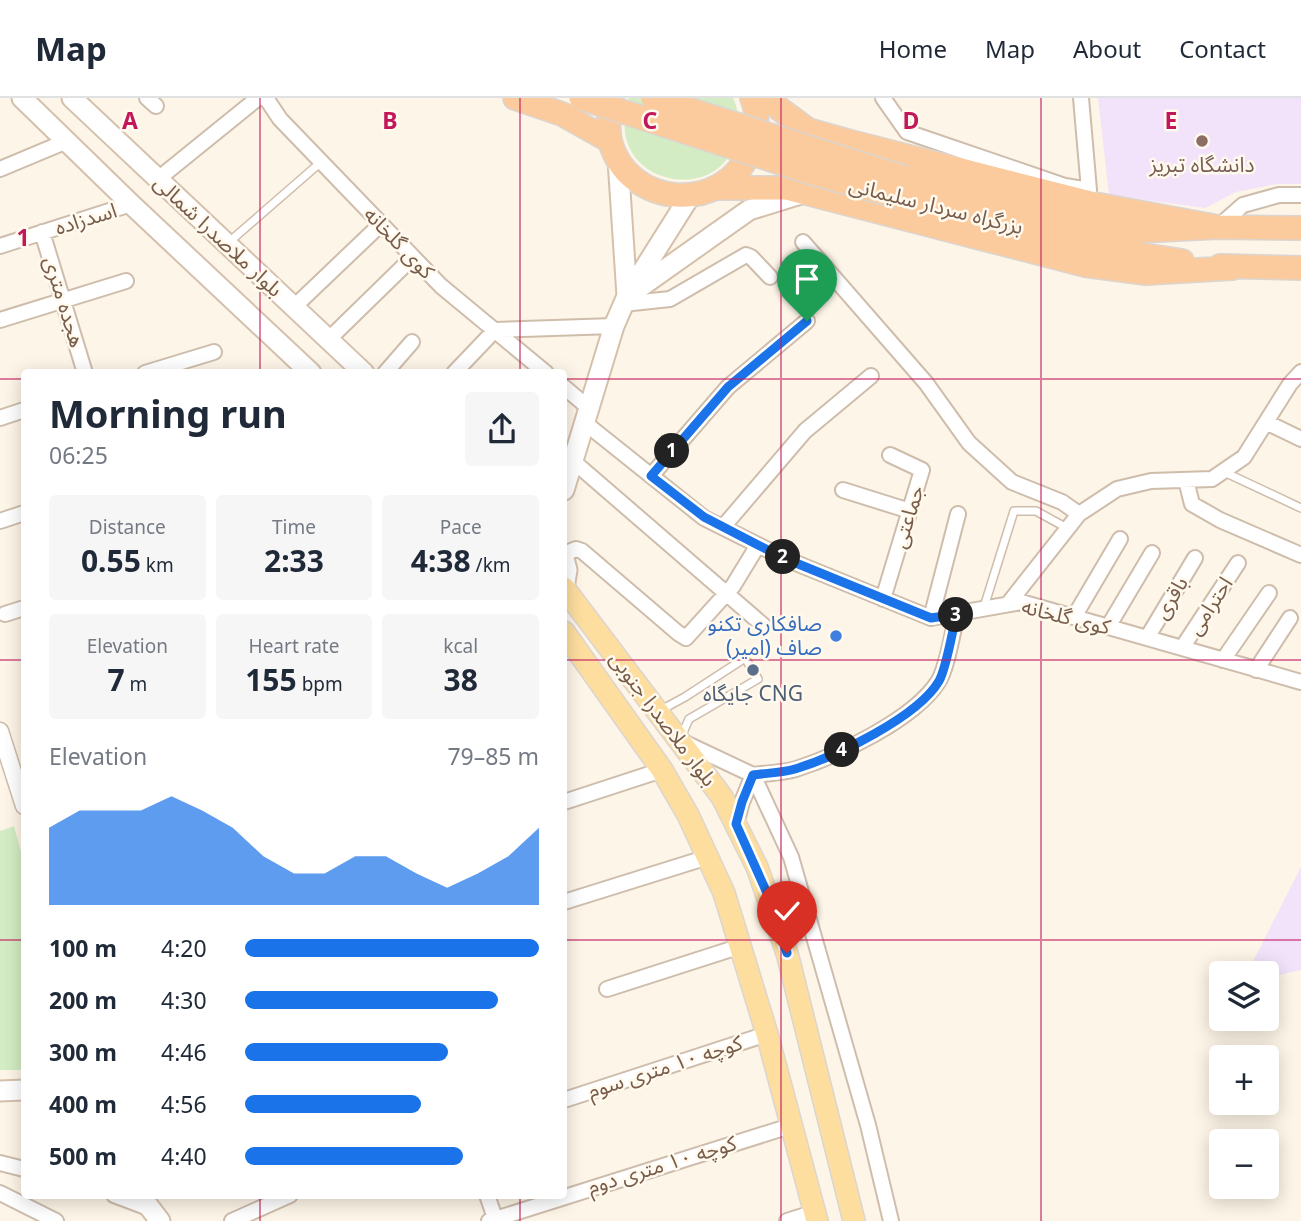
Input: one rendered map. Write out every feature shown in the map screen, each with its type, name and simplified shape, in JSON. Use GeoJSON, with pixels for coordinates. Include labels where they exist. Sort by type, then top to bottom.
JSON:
{"type":"FeatureCollection","features":[{"type":"Feature","properties":{"kind":"highway"},"geometry":{"type":"LineString","coordinates":[[515,98],[573,103],[614,150],[631,176],[649,189],[669,195],[690,196],[718,188],[796,190],[1084,265],[1146,273],[1232,268]]}},
{"type":"Feature","properties":{"kind":"highway"},"geometry":{"type":"LineString","coordinates":[[612,98],[608,120],[614,150]]}},
{"type":"Feature","properties":{"kind":"highway","name":"بزرگراه سردار سلیمانی"},"geometry":{"type":"LineString","coordinates":[[653,98],[902,188],[1118,251],[1232,268],[1301,268]]}},
{"type":"Feature","properties":{"kind":"highway"},"geometry":{"type":"LineString","coordinates":[[718,188],[734,176],[747,160],[754,142],[757,122],[752,98]]}},
{"type":"Feature","properties":{"kind":"highway"},"geometry":{"type":"LineString","coordinates":[[765,98],[808,130],[1094,204],[1218,227]]}},
{"type":"Feature","properties":{"kind":"highway","name":"بزرگراه سردار سلیمانی"},"geometry":{"type":"LineString","coordinates":[[573,103],[813,173],[1121,230],[1301,228]]}},
{"type":"Feature","properties":{"kind":"highway"},"geometry":{"type":"LineString","coordinates":[[796,190],[782,176],[785,156],[794,140],[808,130]]}},
{"type":"Feature","properties":{"kind":"main road","name":"بلوار ملاصدرا شمالی"},"geometry":{"type":"LineString","coordinates":[[22,98],[307,369]]}},
{"type":"Feature","properties":{"kind":"main road","name":"بلوار ملاصدرا شمالی"},"geometry":{"type":"LineString","coordinates":[[72,98],[360,369]]}},
{"type":"Feature","properties":{"kind":"main road"},"geometry":{"type":"LineString","coordinates":[[614,150],[625,300]]}},
{"type":"Feature","properties":{"kind":"main road"},"geometry":{"type":"LineString","coordinates":[[625,300],[749,210],[796,190]]}},
{"type":"Feature","properties":{"kind":"main road"},"geometry":{"type":"LineString","coordinates":[[567,475],[572,449],[588,416],[614,326],[625,300],[690,196]]}},
{"type":"Feature","properties":{"kind":"main road","name":"بلوار ملاصدرا جنوبی"},"geometry":{"type":"LineString","coordinates":[[567,592],[722,797],[736,824],[767,893],[787,953],[853,1221]]}},
{"type":"Feature","properties":{"kind":"main road","name":"بلوار ملاصدرا جنوبی"},"geometry":{"type":"LineString","coordinates":[[567,636],[662,770],[688,815],[724,893],[767,1034],[816,1216]]}},
{"type":"Feature","properties":{"kind":"main road"},"geometry":{"type":"LineString","coordinates":[[0,1091],[21,1090]]}},
{"type":"Feature","properties":{"kind":"street"},"geometry":{"type":"LineString","coordinates":[[158,179],[258,98]]}},
{"type":"Feature","properties":{"kind":"street","name":"کوی گلخانه"},"geometry":{"type":"LineString","coordinates":[[266,98],[280,119],[441,286],[541,369]]}},
{"type":"Feature","properties":{"kind":"street"},"geometry":{"type":"LineString","coordinates":[[883,98],[907,132],[1065,186],[1089,190],[1081,98]]}},
{"type":"Feature","properties":{"kind":"street"},"geometry":{"type":"LineString","coordinates":[[0,169],[66,141]]}},
{"type":"Feature","properties":{"kind":"street"},"geometry":{"type":"LineString","coordinates":[[1218,227],[1243,205],[1279,195],[1301,195]]}},
{"type":"Feature","properties":{"kind":"street","name":"اسدزاده"},"geometry":{"type":"LineString","coordinates":[[0,246],[131,204]]}},
{"type":"Feature","properties":{"kind":"street"},"geometry":{"type":"LineString","coordinates":[[293,307],[381,224]]}},
{"type":"Feature","properties":{"kind":"street","name":"هجده متری"},"geometry":{"type":"LineString","coordinates":[[43,232],[84,369]]}},
{"type":"Feature","properties":{"kind":"street"},"geometry":{"type":"LineString","coordinates":[[803,243],[926,383],[968,443],[1012,482],[1062,502],[1079,514]]}},
{"type":"Feature","properties":{"kind":"street"},"geometry":{"type":"LineString","coordinates":[[625,300],[670,299],[746,255],[770,277]]}},
{"type":"Feature","properties":{"kind":"street"},"geometry":{"type":"LineString","coordinates":[[328,340],[413,257]]}},
{"type":"Feature","properties":{"kind":"street"},"geometry":{"type":"LineString","coordinates":[[0,320],[126,281]]}},
{"type":"Feature","properties":{"kind":"street"},"geometry":{"type":"LineString","coordinates":[[651,476],[728,387],[807,321]]}},
{"type":"Feature","properties":{"kind":"street"},"geometry":{"type":"LineString","coordinates":[[458,369],[495,330],[614,326]]}},
{"type":"Feature","properties":{"kind":"street"},"geometry":{"type":"LineString","coordinates":[[388,369],[412,342]]}},
{"type":"Feature","properties":{"kind":"street"},"geometry":{"type":"LineString","coordinates":[[158,369],[214,352]]}},
{"type":"Feature","properties":{"kind":"street"},"geometry":{"type":"LineString","coordinates":[[1008,604],[1079,514],[1117,489],[1151,481],[1212,479],[1244,457],[1290,384],[1301,372]]}},
{"type":"Feature","properties":{"kind":"street"},"geometry":{"type":"LineString","coordinates":[[723,527],[805,431],[871,376]]}},
{"type":"Feature","properties":{"kind":"street"},"geometry":{"type":"LineString","coordinates":[[567,391],[588,416],[651,476],[704,517],[786,559],[931,618],[958,514]]}},
{"type":"Feature","properties":{"kind":"street"},"geometry":{"type":"LineString","coordinates":[[0,418],[21,411]]}},
{"type":"Feature","properties":{"kind":"street"},"geometry":{"type":"LineString","coordinates":[[1266,422],[1301,439]]}},
{"type":"Feature","properties":{"kind":"street"},"geometry":{"type":"LineString","coordinates":[[572,449],[764,626]]}},
{"type":"Feature","properties":{"kind":"street","name":"جماعتی"},"geometry":{"type":"LineString","coordinates":[[883,599],[922,470],[890,455]]}},
{"type":"Feature","properties":{"kind":"street"},"geometry":{"type":"LineString","coordinates":[[1186,480],[1192,504],[1220,520],[1301,555]]}},
{"type":"Feature","properties":{"kind":"street"},"geometry":{"type":"LineString","coordinates":[[842,489],[909,512]]}},
{"type":"Feature","properties":{"kind":"street"},"geometry":{"type":"LineString","coordinates":[[0,521],[21,514]]}},
{"type":"Feature","properties":{"kind":"street"},"geometry":{"type":"LineString","coordinates":[[1074,617],[1119,539]]}},
{"type":"Feature","properties":{"kind":"street"},"geometry":{"type":"LineString","coordinates":[[567,554],[576,549],[582,551],[686,638],[726,593],[758,545]]}},
{"type":"Feature","properties":{"kind":"street"},"geometry":{"type":"LineString","coordinates":[[1108,627],[1152,553]]}},
{"type":"Feature","properties":{"kind":"street","name":"باقری"},"geometry":{"type":"LineString","coordinates":[[1147,638],[1195,558]]}},
{"type":"Feature","properties":{"kind":"street","name":"احترامی"},"geometry":{"type":"LineString","coordinates":[[1182,648],[1238,563]]}},
{"type":"Feature","properties":{"kind":"street"},"geometry":{"type":"LineString","coordinates":[[1223,660],[1269,593]]}},
{"type":"Feature","properties":{"kind":"street","name":"کوی گلخانه"},"geometry":{"type":"LineString","coordinates":[[931,618],[1021,602],[1256,670],[1299,678]]}},
{"type":"Feature","properties":{"kind":"street"},"geometry":{"type":"LineString","coordinates":[[5,614],[21,609]]}},
{"type":"Feature","properties":{"kind":"street"},"geometry":{"type":"LineString","coordinates":[[679,740],[753,775],[794,770],[847,748],[904,715],[926,697],[940,680],[957,614]]}},
{"type":"Feature","properties":{"kind":"street"},"geometry":{"type":"LineString","coordinates":[[1256,670],[1290,618]]}},
{"type":"Feature","properties":{"kind":"street"},"geometry":{"type":"LineString","coordinates":[[0,731],[7,776],[21,801]]}},
{"type":"Feature","properties":{"kind":"street"},"geometry":{"type":"LineString","coordinates":[[567,801],[662,770]]}},
{"type":"Feature","properties":{"kind":"street"},"geometry":{"type":"LineString","coordinates":[[736,824],[753,775]]}},
{"type":"Feature","properties":{"kind":"street"},"geometry":{"type":"LineString","coordinates":[[753,775],[791,857],[868,1125],[891,1221]]}},
{"type":"Feature","properties":{"kind":"street"},"geometry":{"type":"LineString","coordinates":[[567,901],[708,857]]}},
{"type":"Feature","properties":{"kind":"street"},"geometry":{"type":"LineString","coordinates":[[607,989],[741,946]]}},
{"type":"Feature","properties":{"kind":"street","name":"کوچه ۱۰ متری سوم"},"geometry":{"type":"LineString","coordinates":[[567,1099],[767,1034]]}},
{"type":"Feature","properties":{"kind":"street","name":"کوچه ۱۰ متری دوم"},"geometry":{"type":"LineString","coordinates":[[567,1197],[790,1126]]}},
{"type":"Feature","properties":{"kind":"street"},"geometry":{"type":"LineString","coordinates":[[0,1163],[21,1168]]}},
{"type":"Feature","properties":{"kind":"street"},"geometry":{"type":"LineString","coordinates":[[0,1193],[56,1221]]}},
{"type":"Feature","properties":{"kind":"street"},"geometry":{"type":"LineString","coordinates":[[125,1199],[150,1208]]}},
{"type":"Feature","properties":{"kind":"street"},"geometry":{"type":"LineString","coordinates":[[232,1221],[281,1199]]}},
{"type":"Feature","properties":{"kind":"street"},"geometry":{"type":"LineString","coordinates":[[488,1199],[494,1220]]}},
{"type":"Feature","properties":{"kind":"street","name":"کوچه ۱۰ متری دوم"},"geometry":{"type":"LineString","coordinates":[[494,1220],[560,1199]]}},
{"type":"Feature","properties":{"kind":"street"},"geometry":{"type":"LineString","coordinates":[[787,1221],[816,1216]]}},
{"type":"Feature","properties":{"kind":"lane"},"geometry":{"type":"LineString","coordinates":[[227,244],[321,162]]}},
{"type":"Feature","properties":{"kind":"lane"},"geometry":{"type":"LineString","coordinates":[[1222,471],[1301,508]]}},
{"type":"Feature","properties":{"kind":"lane"},"geometry":{"type":"LineString","coordinates":[[984,608],[1014,511],[1036,510],[1067,528]]}},
{"type":"Feature","properties":{"kind":"lane"},"geometry":{"type":"LineString","coordinates":[[657,712],[745,658],[758,679],[690,719],[679,740]]}},
{"type":"Feature","properties":{"kind":"shaded area","name":"دانشگاه تبریز"},"geometry":{"type":"Polygon","coordinates":[[[1098,98],[1301,98],[1301,184],[1277,184],[1236,192],[1205,208],[1109,195],[1098,98]]]}},
{"type":"Feature","properties":{"kind":"shaded area"},"geometry":{"type":"Polygon","coordinates":[[[1301,867],[1301,970],[1279,975],[1279,961],[1253,961],[1301,867]]]}},
{"type":"Feature","properties":{"kind":"green space"},"geometry":{"type":"Polygon","coordinates":[[[629,98],[733,98],[738,130],[728,158],[711,173],[690,179],[667,178],[647,168],[632,152],[625,128],[629,98]]]}},
{"type":"Feature","properties":{"kind":"green space"},"geometry":{"type":"Polygon","coordinates":[[[14,826],[21,852],[21,1070],[0,1070],[0,831],[14,826]]]}},
{"type":"Feature","properties":{"kind":"place","name":"دانشگاه تبریز"},"geometry":{"type":"Point","coordinates":[1202,141]}},
{"type":"Feature","properties":{"kind":"place","name":"صافکاری تکنو صاف (امیر)"},"geometry":{"type":"Point","coordinates":[836,636]}},
{"type":"Feature","properties":{"kind":"place","name":"جایگاه CNG"},"geometry":{"type":"Point","coordinates":[753,670]}},
{"type":"Feature","properties":{"kind":"route"},"geometry":{"type":"LineString","coordinates":[[787,953],[757,867],[736,824],[753,775],[794,770],[847,748],[904,715],[926,697],[940,680],[957,614],[931,618],[786,559],[704,517],[651,476],[728,387],[807,321]]}}]}
